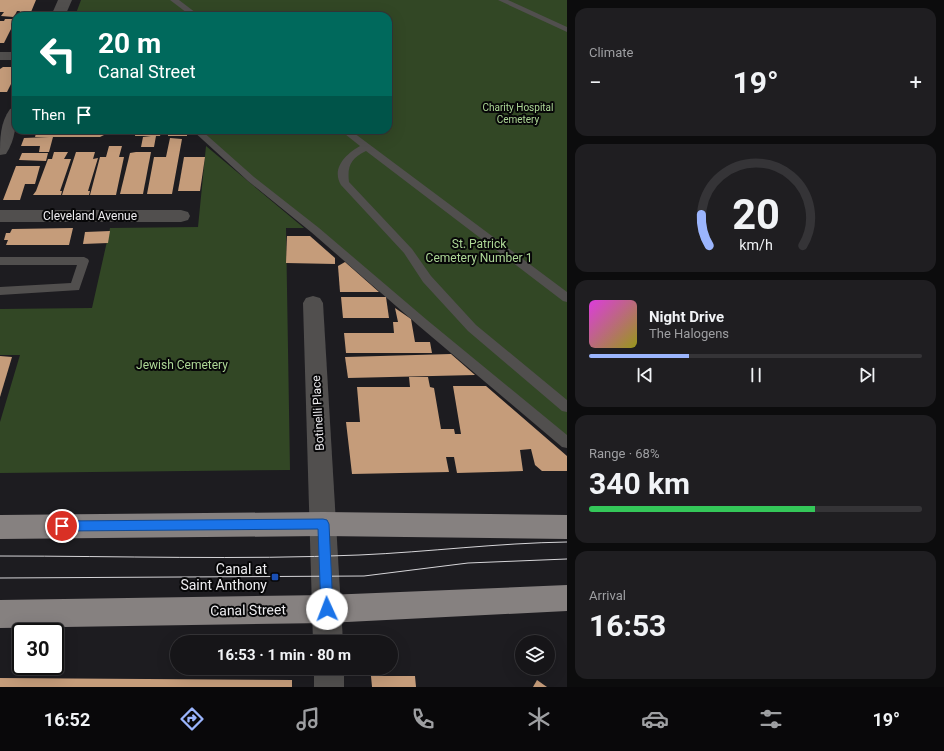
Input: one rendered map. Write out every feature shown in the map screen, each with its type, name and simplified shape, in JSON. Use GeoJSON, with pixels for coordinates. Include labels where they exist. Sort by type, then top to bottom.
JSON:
{"type":"FeatureCollection","features":[{"type":"Feature","properties":{"kind":"main road"},"geometry":{"type":"LineString","coordinates":[[0,527],[323,524],[567,527]]}},
{"type":"Feature","properties":{"kind":"main road","name":"Canal Street"},"geometry":{"type":"LineString","coordinates":[[0,614],[327,609],[567,598]]}},
{"type":"Feature","properties":{"kind":"street"},"geometry":{"type":"LineString","coordinates":[[60,12],[65,0]]}},
{"type":"Feature","properties":{"kind":"street"},"geometry":{"type":"LineString","coordinates":[[0,56],[12,56]]}},
{"type":"Feature","properties":{"kind":"street"},"geometry":{"type":"LineString","coordinates":[[0,150],[12,122]]}},
{"type":"Feature","properties":{"kind":"street","name":"Cleveland Avenue"},"geometry":{"type":"LineString","coordinates":[[0,216],[181,216]]}},
{"type":"Feature","properties":{"kind":"street","name":"Botinelli Place"},"geometry":{"type":"LineString","coordinates":[[313,303],[328,635]]}},
{"type":"Feature","properties":{"kind":"street"},"geometry":{"type":"LineString","coordinates":[[329,675],[329,687]]}},
{"type":"Feature","properties":{"kind":"lane"},"geometry":{"type":"LineString","coordinates":[[174,0],[190,12]]}},
{"type":"Feature","properties":{"kind":"lane"},"geometry":{"type":"LineString","coordinates":[[502,0],[567,30]]}},
{"type":"Feature","properties":{"kind":"lane"},"geometry":{"type":"LineString","coordinates":[[201,134],[567,443]]}},
{"type":"Feature","properties":{"kind":"lane"},"geometry":{"type":"LineString","coordinates":[[349,134],[567,298]]}},
{"type":"Feature","properties":{"kind":"lane"},"geometry":{"type":"LineString","coordinates":[[366,147],[351,155],[346,161],[342,172],[344,183],[408,251],[427,279],[472,328],[567,407]]}},
{"type":"Feature","properties":{"kind":"lane"},"geometry":{"type":"LineString","coordinates":[[0,261],[84,261],[75,287],[0,291]]}},
{"type":"Feature","properties":{"kind":"green space","name":"St. Patrick Cemetery Number 1"},"geometry":{"type":"Polygon","coordinates":[[[81,0],[567,0],[567,438],[201,134],[392,134],[392,12],[76,12],[81,0]]]}},
{"type":"Feature","properties":{"kind":"green space","name":"Jewish Cemetery"},"geometry":{"type":"Polygon","coordinates":[[[206,146],[304,228],[286,228],[290,470],[0,473],[0,422],[20,355],[0,355],[0,309],[92,308],[110,228],[198,227],[206,146]]]}},
{"type":"Feature","properties":{"kind":"building"},"geometry":{"type":"Polygon","coordinates":[[[0,0],[36,0],[31,12],[12,12],[12,17],[1,16],[4,12],[0,12],[0,0]]]}},
{"type":"Feature","properties":{"kind":"building"},"geometry":{"type":"Polygon","coordinates":[[[5,19],[12,19],[12,27],[4,43],[0,43],[0,21],[4,21],[5,19]]]}},
{"type":"Feature","properties":{"kind":"building"},"geometry":{"type":"Polygon","coordinates":[[[3,67],[12,67],[12,82],[7,92],[0,92],[0,69],[3,67]]]}},
{"type":"Feature","properties":{"kind":"building"},"geometry":{"type":"Polygon","coordinates":[[[36,134],[104,134],[100,137],[53,137],[49,152],[39,152],[40,146],[21,146],[24,138],[49,137],[35,137],[36,134]]]}},
{"type":"Feature","properties":{"kind":"building"},"geometry":{"type":"Polygon","coordinates":[[[135,134],[161,134],[160,136],[156,136],[154,147],[141,147],[143,137],[151,136],[135,136],[135,134]]]}},
{"type":"Feature","properties":{"kind":"building"},"geometry":{"type":"Polygon","coordinates":[[[168,134],[187,134],[187,136],[168,136],[168,134]]]}},
{"type":"Feature","properties":{"kind":"building"},"geometry":{"type":"Polygon","coordinates":[[[170,138],[182,139],[172,194],[147,194],[154,157],[166,157],[170,138]]]}},
{"type":"Feature","properties":{"kind":"building"},"geometry":{"type":"Polygon","coordinates":[[[109,146],[122,146],[119,157],[124,157],[116,195],[90,195],[100,157],[106,157],[109,146]]]}},
{"type":"Feature","properties":{"kind":"building"},"geometry":{"type":"Polygon","coordinates":[[[54,152],[68,152],[64,159],[71,159],[60,191],[62,191],[61,195],[33,195],[36,191],[48,159],[52,159],[54,152]]]}},
{"type":"Feature","properties":{"kind":"building"},"geometry":{"type":"Polygon","coordinates":[[[76,152],[95,152],[93,159],[98,158],[88,191],[90,191],[89,195],[62,195],[76,152]]]}},
{"type":"Feature","properties":{"kind":"building"},"geometry":{"type":"Polygon","coordinates":[[[151,152],[143,194],[120,194],[130,153],[151,152]]]}},
{"type":"Feature","properties":{"kind":"building"},"geometry":{"type":"Polygon","coordinates":[[[22,153],[48,153],[46,161],[19,160],[22,153]]]}},
{"type":"Feature","properties":{"kind":"building"},"geometry":{"type":"Polygon","coordinates":[[[184,157],[205,157],[200,191],[178,191],[184,157]]]}},
{"type":"Feature","properties":{"kind":"building"},"geometry":{"type":"Polygon","coordinates":[[[16,166],[40,166],[35,184],[25,184],[20,200],[3,200],[16,166]]]}},
{"type":"Feature","properties":{"kind":"building"},"geometry":{"type":"Polygon","coordinates":[[[73,228],[69,245],[6,245],[8,240],[4,240],[6,233],[10,233],[12,229],[73,228]]]}},
{"type":"Feature","properties":{"kind":"building"},"geometry":{"type":"Polygon","coordinates":[[[110,231],[108,243],[83,244],[85,232],[110,231]]]}},
{"type":"Feature","properties":{"kind":"building"},"geometry":{"type":"Polygon","coordinates":[[[287,236],[310,236],[335,258],[335,264],[286,263],[287,236]]]}},
{"type":"Feature","properties":{"kind":"building"},"geometry":{"type":"Polygon","coordinates":[[[345,262],[379,292],[340,292],[338,266],[345,262]]]}},
{"type":"Feature","properties":{"kind":"building"},"geometry":{"type":"Polygon","coordinates":[[[341,297],[386,297],[389,318],[343,318],[341,297]]]}},
{"type":"Feature","properties":{"kind":"building"},"geometry":{"type":"Polygon","coordinates":[[[395,308],[411,319],[415,342],[430,342],[432,353],[346,353],[344,333],[394,333],[393,322],[398,322],[395,308]]]}},
{"type":"Feature","properties":{"kind":"building"},"geometry":{"type":"Polygon","coordinates":[[[451,354],[475,375],[348,378],[345,357],[451,354]]]}},
{"type":"Feature","properties":{"kind":"building"},"geometry":{"type":"Polygon","coordinates":[[[0,356],[12,357],[0,397],[0,356]]]}},
{"type":"Feature","properties":{"kind":"building"},"geometry":{"type":"Polygon","coordinates":[[[409,377],[428,377],[430,387],[434,388],[441,429],[454,429],[455,434],[461,434],[453,386],[486,386],[567,456],[567,471],[542,471],[535,465],[531,449],[520,450],[523,471],[457,473],[454,457],[446,457],[449,472],[352,474],[346,422],[360,422],[357,387],[410,387],[409,377]]]}},
{"type":"Feature","properties":{"kind":"building"},"geometry":{"type":"Polygon","coordinates":[[[371,676],[415,676],[416,687],[372,687],[371,676]]]}},
{"type":"Feature","properties":{"kind":"building"},"geometry":{"type":"Polygon","coordinates":[[[0,678],[292,680],[292,687],[0,687],[0,678]]]}},
{"type":"Feature","properties":{"kind":"building"},"geometry":{"type":"Polygon","coordinates":[[[537,680],[547,687],[533,687],[537,680]]]}},
{"type":"Feature","properties":{"kind":"tram line"},"geometry":{"type":"LineString","coordinates":[[0,556],[225,558],[359,555],[515,544],[567,542]]}},
{"type":"Feature","properties":{"kind":"tram line"},"geometry":{"type":"LineString","coordinates":[[0,578],[364,576],[468,563],[567,559]]}},
{"type":"Feature","properties":{"kind":"place","name":"Canal at Saint Anthony"},"geometry":{"type":"Point","coordinates":[275,577]}},
{"type":"Feature","properties":{"kind":"route"},"geometry":{"type":"LineString","coordinates":[[62,526],[323,524],[327,609]]}},
{"type":"Feature","properties":{"kind":"park label","name":"Charity Hospital Cemetery"},"geometry":{"type":"Point","coordinates":[518,112]}}]}
